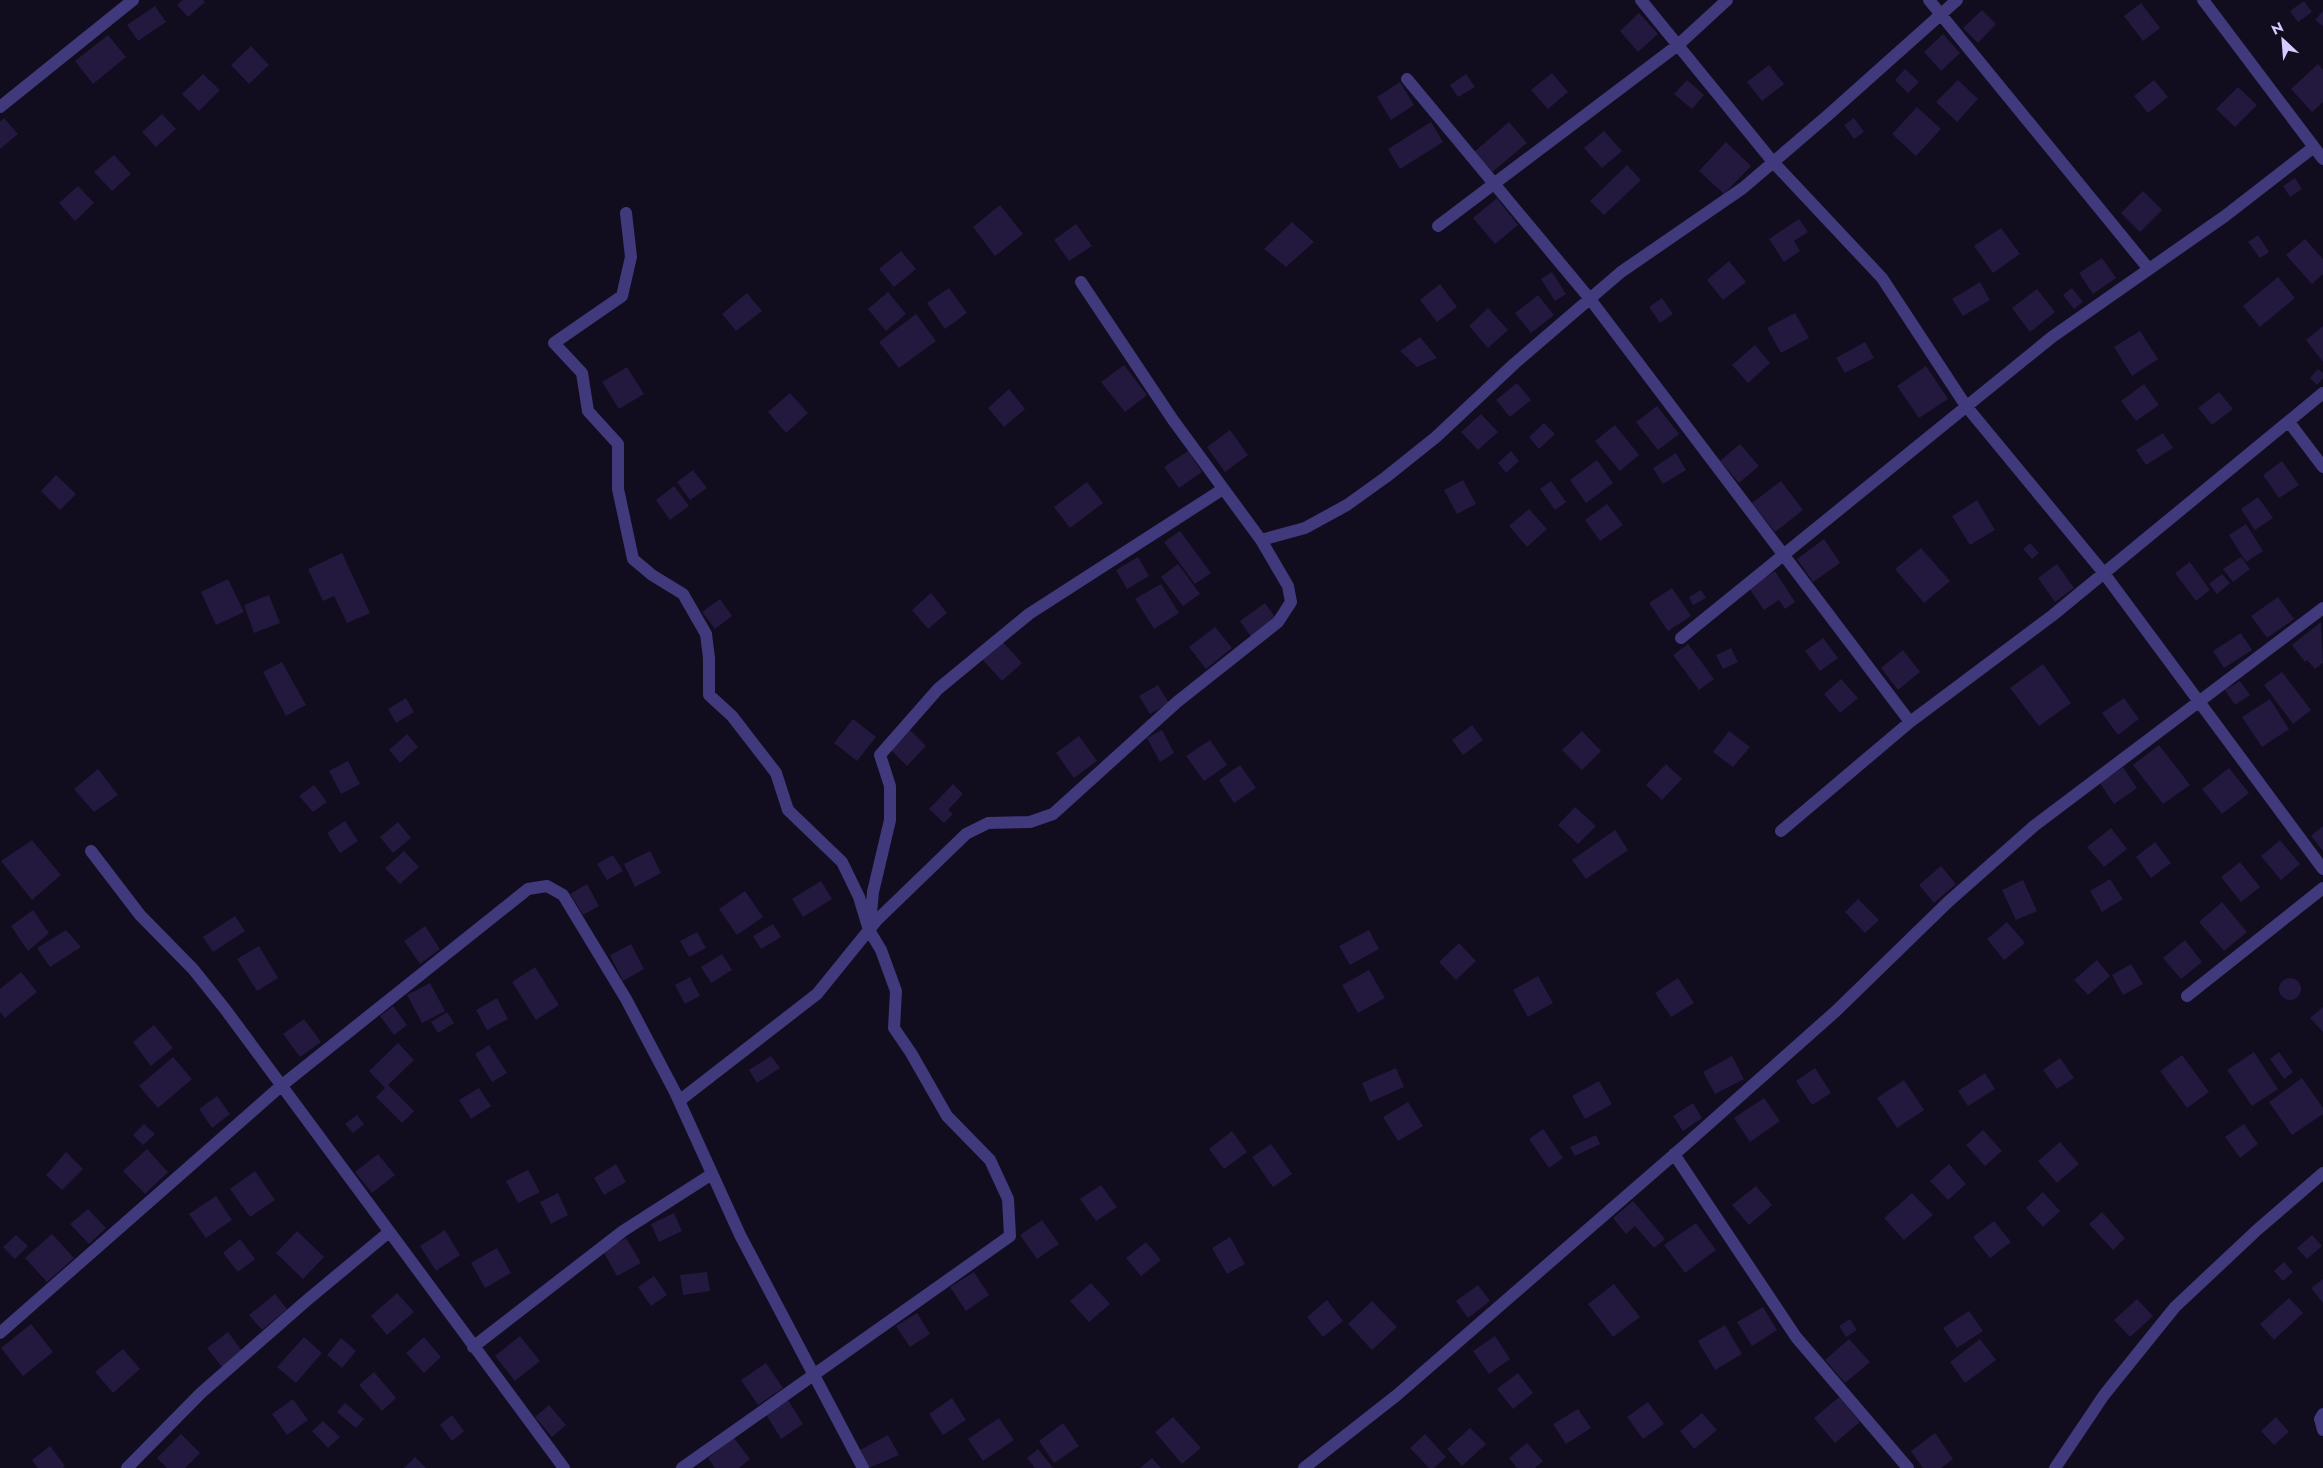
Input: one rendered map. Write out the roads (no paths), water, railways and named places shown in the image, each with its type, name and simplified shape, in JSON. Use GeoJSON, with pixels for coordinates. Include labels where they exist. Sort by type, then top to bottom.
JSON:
{"type":"FeatureCollection","features":[{"type":"Feature","properties":{"kind":"street"},"geometry":{"type":"LineString","coordinates":[[0,107],[132,0]]}},
{"type":"Feature","properties":{"kind":"street"},"geometry":{"type":"LineString","coordinates":[[1642,0],[1773,162],[1882,278],[1966,406],[2103,572],[2323,868]]}},
{"type":"Feature","properties":{"kind":"street"},"geometry":{"type":"LineString","coordinates":[[1438,226],[1678,45],[1727,0]]}},
{"type":"Feature","properties":{"kind":"street"},"geometry":{"type":"LineString","coordinates":[[1929,0],[2148,268]]}},
{"type":"Feature","properties":{"kind":"street"},"geometry":{"type":"LineString","coordinates":[[1261,540],[1304,528],[1347,504],[1386,477],[1436,437],[1514,364],[1621,272],[1707,215],[1773,162],[1957,0]]}},
{"type":"Feature","properties":{"kind":"street"},"geometry":{"type":"LineString","coordinates":[[2203,0],[2323,159]]}},
{"type":"Feature","properties":{"kind":"street"},"geometry":{"type":"LineString","coordinates":[[1407,79],[1590,299],[1910,722]]}},
{"type":"Feature","properties":{"kind":"street"},"geometry":{"type":"LineString","coordinates":[[1681,638],[2052,337],[2148,268],[2225,216],[2314,147]]}},
{"type":"Feature","properties":{"kind":"street"},"geometry":{"type":"LineString","coordinates":[[626,213],[631,257],[622,296],[554,342],[582,373],[588,411],[618,444],[618,489],[633,559],[652,575],[683,594],[706,634],[709,658],[709,696],[732,716],[776,773],[788,810],[842,862],[858,897],[869,930],[881,950],[896,991],[894,1028],[911,1053],[947,1116],[990,1160],[1008,1199],[1010,1236],[682,1468]]}},
{"type":"Feature","properties":{"kind":"street"},"geometry":{"type":"LineString","coordinates":[[679,1101],[817,994],[869,930],[928,869],[966,834],[988,823],[1030,822],[1053,814],[1178,702],[1278,622],[1291,602],[1288,586],[1261,540],[1173,420],[1081,282]]}},
{"type":"Feature","properties":{"kind":"street"},"geometry":{"type":"LineString","coordinates":[[1781,831],[1910,722],[2053,614],[2323,393]]}},
{"type":"Feature","properties":{"kind":"street"},"geometry":{"type":"LineString","coordinates":[[2289,422],[2323,467]]}},
{"type":"Feature","properties":{"kind":"street"},"geometry":{"type":"LineString","coordinates":[[869,930],[873,892],[890,820],[890,786],[880,755],[938,689],[1030,614],[1223,489]]}},
{"type":"Feature","properties":{"kind":"street"},"geometry":{"type":"LineString","coordinates":[[1304,1468],[1397,1394],[1674,1154],[1836,1011],[1948,902],[2034,826],[2198,700],[2323,608]]}},
{"type":"Feature","properties":{"kind":"street"},"geometry":{"type":"LineString","coordinates":[[91,851],[140,915],[193,969],[564,1468]]}},
{"type":"Feature","properties":{"kind":"street"},"geometry":{"type":"LineString","coordinates":[[0,1333],[281,1086],[528,890],[547,886],[563,895],[626,999],[679,1101],[740,1235],[863,1468]]}},
{"type":"Feature","properties":{"kind":"street"},"geometry":{"type":"LineString","coordinates":[[2187,996],[2323,888]]}},
{"type":"Feature","properties":{"kind":"street"},"geometry":{"type":"LineString","coordinates":[[1674,1154],[1796,1337],[1908,1468]]}},
{"type":"Feature","properties":{"kind":"street"},"geometry":{"type":"LineString","coordinates":[[2055,1468],[2104,1395],[2175,1307],[2257,1230],[2323,1173]]}},
{"type":"Feature","properties":{"kind":"street"},"geometry":{"type":"LineString","coordinates":[[473,1347],[623,1231],[712,1174]]}},
{"type":"Feature","properties":{"kind":"street"},"geometry":{"type":"LineString","coordinates":[[127,1468],[201,1393],[306,1301],[389,1232]]}},
{"type":"Feature","properties":{"kind":"street"},"geometry":{"type":"LineString","coordinates":[[2323,1414],[2320,1418],[2323,1430]]}}]}
